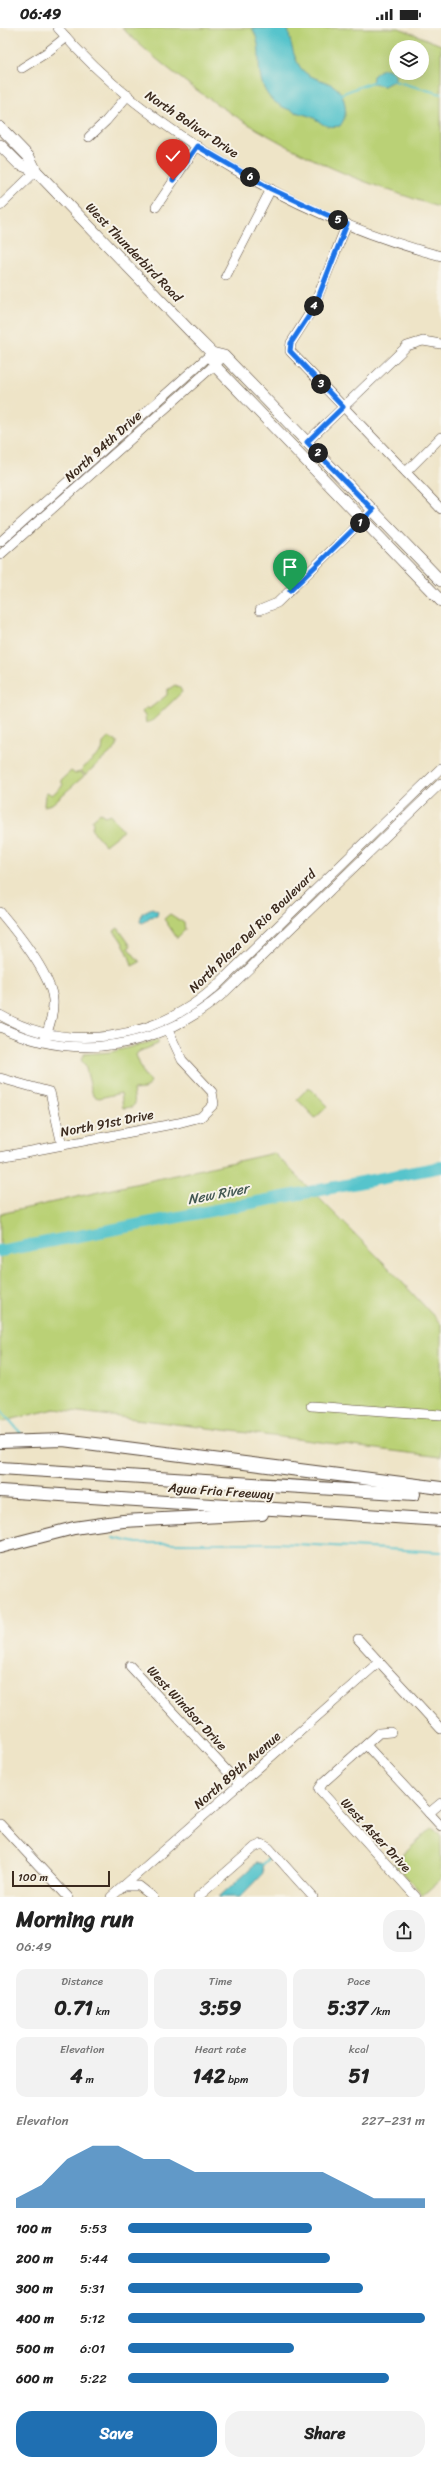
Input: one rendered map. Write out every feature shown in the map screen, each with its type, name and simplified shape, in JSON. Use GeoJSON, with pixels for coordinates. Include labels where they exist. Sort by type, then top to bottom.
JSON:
{"type":"FeatureCollection","features":[{"type":"Feature","properties":{"kind":"highway"},"geometry":{"type":"LineString","coordinates":[[0,1442],[63,1440],[441,1488]]}},
{"type":"Feature","properties":{"kind":"highway","name":"Agua Fria Freeway"},"geometry":{"type":"LineString","coordinates":[[0,1468],[441,1496]]}},
{"type":"Feature","properties":{"kind":"highway","name":"Agua Fria Freeway"},"geometry":{"type":"LineString","coordinates":[[0,1491],[295,1509],[441,1520]]}},
{"type":"Feature","properties":{"kind":"highway"},"geometry":{"type":"LineString","coordinates":[[0,1546],[74,1528],[123,1521],[253,1515],[295,1509]]}},
{"type":"Feature","properties":{"kind":"main road","name":"West Thunderbird Road"},"geometry":{"type":"LineString","coordinates":[[0,127],[29,157],[36,171],[212,353]]}},
{"type":"Feature","properties":{"kind":"main road","name":"West Thunderbird Road"},"geometry":{"type":"LineString","coordinates":[[0,146],[19,164],[36,171]]}},
{"type":"Feature","properties":{"kind":"main road"},"geometry":{"type":"LineString","coordinates":[[441,581],[224,356],[212,353],[214,365],[441,602]]}},
{"type":"Feature","properties":{"kind":"main road"},"geometry":{"type":"LineString","coordinates":[[264,416],[280,425],[301,443],[307,442]]}},
{"type":"Feature","properties":{"kind":"street","name":"North Bolivar Drive"},"geometry":{"type":"LineString","coordinates":[[58,28],[89,61],[128,95],[197,146],[271,189],[347,224],[394,242],[441,256]]}},
{"type":"Feature","properties":{"kind":"street"},"geometry":{"type":"LineString","coordinates":[[22,68],[46,53],[66,37]]}},
{"type":"Feature","properties":{"kind":"street"},"geometry":{"type":"LineString","coordinates":[[89,137],[106,121],[128,95]]}},
{"type":"Feature","properties":{"kind":"street"},"geometry":{"type":"LineString","coordinates":[[156,207],[197,146]]}},
{"type":"Feature","properties":{"kind":"street"},"geometry":{"type":"LineString","coordinates":[[0,206],[36,171]]}},
{"type":"Feature","properties":{"kind":"street"},"geometry":{"type":"LineString","coordinates":[[226,276],[271,189]]}},
{"type":"Feature","properties":{"kind":"street"},"geometry":{"type":"LineString","coordinates":[[347,224],[314,308],[291,343],[290,351],[441,509]]}},
{"type":"Feature","properties":{"kind":"street"},"geometry":{"type":"LineString","coordinates":[[307,442],[407,346],[423,341],[441,344]]}},
{"type":"Feature","properties":{"kind":"street","name":"North 94th Drive"},"geometry":{"type":"LineString","coordinates":[[0,555],[152,421],[212,353]]}},
{"type":"Feature","properties":{"kind":"street","name":"North 94th Drive"},"geometry":{"type":"LineString","coordinates":[[0,542],[145,413],[214,365],[224,356]]}},
{"type":"Feature","properties":{"kind":"street"},"geometry":{"type":"LineString","coordinates":[[145,413],[152,421]]}},
{"type":"Feature","properties":{"kind":"street"},"geometry":{"type":"LineString","coordinates":[[406,472],[441,437]]}},
{"type":"Feature","properties":{"kind":"street"},"geometry":{"type":"LineString","coordinates":[[45,502],[52,509]]}},
{"type":"Feature","properties":{"kind":"street"},"geometry":{"type":"LineString","coordinates":[[260,610],[277,603],[373,510]]}},
{"type":"Feature","properties":{"kind":"street"},"geometry":{"type":"LineString","coordinates":[[14,530],[20,537]]}},
{"type":"Feature","properties":{"kind":"street","name":"North Plaza Del Rio Boulevard"},"geometry":{"type":"LineString","coordinates":[[0,1016],[46,1038],[83,1048],[119,1040],[196,1009],[271,932],[441,768]]}},
{"type":"Feature","properties":{"kind":"street","name":"North Plaza Del Rio Boulevard"},"geometry":{"type":"LineString","coordinates":[[119,1040],[142,1040],[168,1030],[196,1009],[225,992],[278,939],[441,783]]}},
{"type":"Feature","properties":{"kind":"street"},"geometry":{"type":"LineString","coordinates":[[402,805],[410,813]]}},
{"type":"Feature","properties":{"kind":"street"},"geometry":{"type":"LineString","coordinates":[[358,848],[366,855]]}},
{"type":"Feature","properties":{"kind":"street"},"geometry":{"type":"LineString","coordinates":[[313,892],[320,899]]}},
{"type":"Feature","properties":{"kind":"street"},"geometry":{"type":"LineString","coordinates":[[0,912],[23,938],[51,991],[53,1007],[46,1038]]}},
{"type":"Feature","properties":{"kind":"street"},"geometry":{"type":"LineString","coordinates":[[271,932],[278,939]]}},
{"type":"Feature","properties":{"kind":"street","name":"North Plaza Del Rio Boulevard"},"geometry":{"type":"LineString","coordinates":[[0,1027],[24,1037],[46,1038]]}},
{"type":"Feature","properties":{"kind":"street","name":"North 91st Drive"},"geometry":{"type":"LineString","coordinates":[[0,1157],[201,1117],[214,1104],[212,1092],[182,1060],[168,1030]]}},
{"type":"Feature","properties":{"kind":"street"},"geometry":{"type":"LineString","coordinates":[[0,1078],[50,1092],[62,1145]]}},
{"type":"Feature","properties":{"kind":"street"},"geometry":{"type":"LineString","coordinates":[[312,1406],[441,1414]]}},
{"type":"Feature","properties":{"kind":"street"},"geometry":{"type":"LineString","coordinates":[[358,1639],[441,1729]]}},
{"type":"Feature","properties":{"kind":"street","name":"North 89th Avenue"},"geometry":{"type":"LineString","coordinates":[[112,1897],[379,1662]]}},
{"type":"Feature","properties":{"kind":"street","name":"West Windsor Drive"},"geometry":{"type":"LineString","coordinates":[[130,1666],[240,1785]]}},
{"type":"Feature","properties":{"kind":"street"},"geometry":{"type":"LineString","coordinates":[[391,1732],[379,1733],[366,1745],[441,1826]]}},
{"type":"Feature","properties":{"kind":"street","name":"West Aster Drive"},"geometry":{"type":"LineString","coordinates":[[366,1745],[323,1783],[319,1789],[416,1897]]}},
{"type":"Feature","properties":{"kind":"street"},"geometry":{"type":"LineString","coordinates":[[429,1813],[441,1803]]}},
{"type":"Feature","properties":{"kind":"street"},"geometry":{"type":"LineString","coordinates":[[0,1824],[68,1897]]}},
{"type":"Feature","properties":{"kind":"street"},"geometry":{"type":"LineString","coordinates":[[198,1897],[255,1847],[262,1844],[269,1848],[308,1895]]}},
{"type":"Feature","properties":{"kind":"street"},"geometry":{"type":"LineString","coordinates":[[125,1886],[140,1886],[153,1897]]}},
{"type":"Feature","properties":{"kind":"green space"},"geometry":{"type":"Polygon","coordinates":[[[122,28],[399,28],[429,40],[389,40],[389,80],[429,80],[429,40],[441,45],[441,208],[379,187],[292,149],[215,103],[167,67],[122,28]]]}},
{"type":"Feature","properties":{"kind":"green space"},"geometry":{"type":"Polygon","coordinates":[[[175,685],[180,688],[182,692],[152,721],[146,723],[145,716],[142,712],[147,707],[149,709],[167,695],[167,690],[175,685]]]}},
{"type":"Feature","properties":{"kind":"green space"},"geometry":{"type":"Polygon","coordinates":[[[109,737],[117,742],[117,747],[85,775],[81,770],[102,751],[103,743],[109,737]]]}},
{"type":"Feature","properties":{"kind":"green space"},"geometry":{"type":"Polygon","coordinates":[[[71,771],[75,774],[80,771],[84,776],[52,804],[44,806],[45,795],[47,792],[52,795],[63,785],[61,780],[71,771]]]}},
{"type":"Feature","properties":{"kind":"green space"},"geometry":{"type":"Polygon","coordinates":[[[100,813],[105,816],[110,814],[123,831],[105,845],[91,829],[93,824],[92,820],[100,813]]]}},
{"type":"Feature","properties":{"kind":"green space"},"geometry":{"type":"Polygon","coordinates":[[[170,914],[184,923],[185,930],[177,938],[164,919],[170,914]]]}},
{"type":"Feature","properties":{"kind":"green space"},"geometry":{"type":"Polygon","coordinates":[[[118,928],[131,946],[128,948],[140,962],[132,966],[125,948],[114,931],[118,928]]]}},
{"type":"Feature","properties":{"kind":"green space"},"geometry":{"type":"Polygon","coordinates":[[[158,1040],[158,1044],[138,1052],[136,1055],[144,1075],[151,1083],[144,1089],[133,1090],[135,1104],[132,1107],[123,1108],[121,1093],[99,1098],[93,1096],[85,1065],[81,1060],[84,1054],[111,1052],[158,1040]]]}},
{"type":"Feature","properties":{"kind":"green space"},"geometry":{"type":"Polygon","coordinates":[[[309,1087],[328,1106],[315,1118],[297,1099],[309,1087]]]}},
{"type":"Feature","properties":{"kind":"green space"},"geometry":{"type":"Polygon","coordinates":[[[274,1153],[387,1266],[441,1324],[441,1457],[55,1409],[0,1422],[0,1214],[274,1153]]]}},
{"type":"Feature","properties":{"kind":"green space"},"geometry":{"type":"Polygon","coordinates":[[[433,1827],[441,1836],[441,1879],[423,1895],[394,1863],[433,1827]]]}},
{"type":"Feature","properties":{"kind":"water"},"geometry":{"type":"Polygon","coordinates":[[[252,28],[288,28],[294,53],[300,67],[305,73],[338,89],[342,96],[345,105],[345,114],[340,126],[333,127],[324,125],[311,117],[286,109],[272,100],[263,86],[260,76],[259,50],[252,28]]]}},
{"type":"Feature","properties":{"kind":"water"},"geometry":{"type":"Polygon","coordinates":[[[382,69],[388,69],[389,80],[395,80],[384,86],[372,84],[373,76],[382,69]]]}},
{"type":"Feature","properties":{"kind":"water"},"geometry":{"type":"Polygon","coordinates":[[[152,908],[158,911],[157,916],[150,917],[143,923],[140,922],[142,913],[152,908]]]}},
{"type":"Feature","properties":{"kind":"water"},"geometry":{"type":"Polygon","coordinates":[[[256,1863],[262,1865],[263,1873],[240,1897],[219,1897],[256,1863]]]}},
{"type":"Feature","properties":{"kind":"waterway"},"geometry":{"type":"LineString","coordinates":[[394,81],[441,94]]}},
{"type":"Feature","properties":{"kind":"waterway"},"geometry":{"type":"LineString","coordinates":[[341,94],[372,82]]}},
{"type":"Feature","properties":{"kind":"waterway","name":"New River"},"geometry":{"type":"LineString","coordinates":[[0,1251],[441,1167]]}},
{"type":"Feature","properties":{"kind":"waterway"},"geometry":{"type":"LineString","coordinates":[[0,1409],[24,1437]]}},
{"type":"Feature","properties":{"kind":"waterway"},"geometry":{"type":"LineString","coordinates":[[113,1538],[137,1543],[278,1543],[441,1552]]}},
{"type":"Feature","properties":{"kind":"waterway"},"geometry":{"type":"LineString","coordinates":[[260,1866],[269,1858]]}},
{"type":"Feature","properties":{"kind":"route"},"geometry":{"type":"LineString","coordinates":[[173,180],[197,146],[232,168],[271,189],[347,224],[314,308],[291,343],[290,351],[343,407],[307,442],[373,510],[290,591]]}}]}
